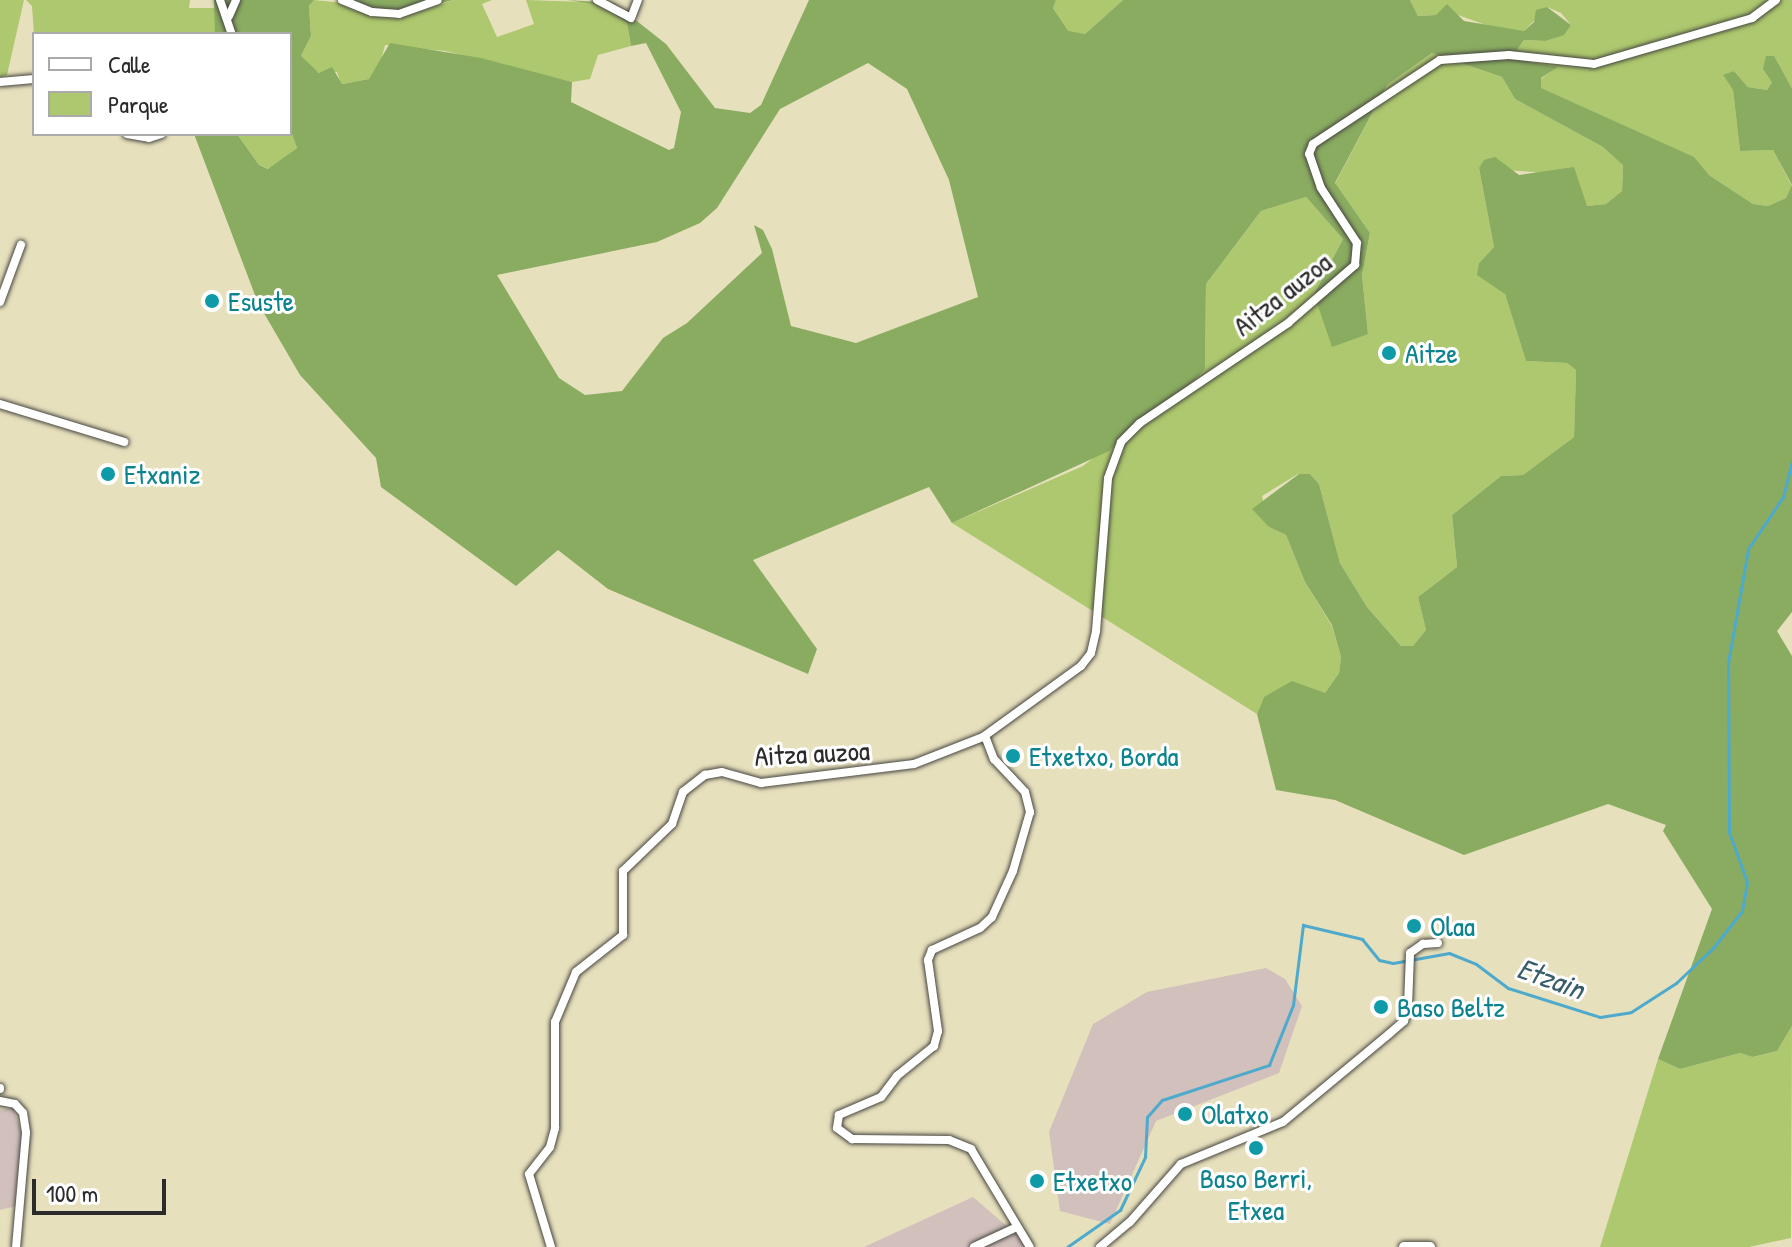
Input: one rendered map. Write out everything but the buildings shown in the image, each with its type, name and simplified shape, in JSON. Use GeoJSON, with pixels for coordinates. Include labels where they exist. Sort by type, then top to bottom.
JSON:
{"type":"FeatureCollection","features":[{"type":"Feature","properties":{"kind":"street"},"geometry":{"type":"LineString","coordinates":[[220,0],[229,16],[232,32]]}},
{"type":"Feature","properties":{"kind":"street"},"geometry":{"type":"LineString","coordinates":[[229,16],[236,0]]}},
{"type":"Feature","properties":{"kind":"street"},"geometry":{"type":"LineString","coordinates":[[342,0],[372,12],[399,14],[438,0]]}},
{"type":"Feature","properties":{"kind":"street"},"geometry":{"type":"LineString","coordinates":[[597,0],[631,18],[638,0]]}},
{"type":"Feature","properties":{"kind":"street","name":"Aitza auzoa"},"geometry":{"type":"LineString","coordinates":[[551,1247],[529,1174],[550,1147],[555,1128],[558,1011],[576,972],[623,935],[623,871],[672,824],[683,792],[705,775],[722,772],[761,783],[879,772],[985,736],[1081,666],[1091,653],[1102,587],[1108,478],[1121,442],[1140,423],[1288,323],[1355,265],[1357,243],[1321,188],[1309,154],[1313,144],[1440,60],[1509,55],[1594,64],[1752,18],[1776,0]]}},
{"type":"Feature","properties":{"kind":"street"},"geometry":{"type":"LineString","coordinates":[[0,82],[32,79]]}},
{"type":"Feature","properties":{"kind":"street"},"geometry":{"type":"LineString","coordinates":[[0,302],[21,245]]}},
{"type":"Feature","properties":{"kind":"street"},"geometry":{"type":"LineString","coordinates":[[0,404],[124,442]]}},
{"type":"Feature","properties":{"kind":"street"},"geometry":{"type":"LineString","coordinates":[[985,736],[994,759],[1025,792],[1030,812],[1013,871],[992,917],[980,928],[932,950],[928,960],[938,1031],[934,1046],[897,1076],[881,1097],[839,1115],[837,1128],[852,1139],[949,1140],[971,1149],[1030,1247]]}},
{"type":"Feature","properties":{"kind":"street"},"geometry":{"type":"LineString","coordinates":[[1100,1247],[1130,1222],[1181,1164],[1293,1115],[1404,1021],[1410,954],[1423,944],[1438,943]]}},
{"type":"Feature","properties":{"kind":"street"},"geometry":{"type":"LineString","coordinates":[[0,1101],[15,1104],[23,1113],[26,1133],[16,1247]]}},
{"type":"Feature","properties":{"kind":"street"},"geometry":{"type":"LineString","coordinates":[[974,1247],[1017,1227]]}},
{"type":"Feature","properties":{"kind":"street"},"geometry":{"type":"LineString","coordinates":[[1404,1247],[1430,1247]]}},
{"type":"Feature","properties":{"kind":"shaded area"},"geometry":{"type":"Polygon","coordinates":[[[1266,968],[1285,979],[1302,1006],[1279,1073],[1156,1121],[1110,1224],[1060,1211],[1049,1132],[1093,1024],[1147,992],[1266,968]]]}},
{"type":"Feature","properties":{"kind":"shaded area"},"geometry":{"type":"Polygon","coordinates":[[[13,1108],[23,1137],[17,1206],[0,1210],[0,1110],[13,1108]]]}},
{"type":"Feature","properties":{"kind":"shaded area"},"geometry":{"type":"Polygon","coordinates":[[[973,1197],[1031,1247],[864,1247],[973,1197]]]}},
{"type":"Feature","properties":{"kind":"green space"},"geometry":{"type":"Polygon","coordinates":[[[0,0],[24,0],[7,75],[0,77],[0,0]]]}},
{"type":"Feature","properties":{"kind":"green space"},"geometry":{"type":"Polygon","coordinates":[[[26,0],[190,0],[189,8],[215,8],[215,32],[34,32],[32,6],[26,0]]]}},
{"type":"Feature","properties":{"kind":"green space"},"geometry":{"type":"Polygon","coordinates":[[[214,0],[314,0],[309,6],[311,36],[301,56],[319,73],[332,67],[342,84],[369,79],[390,43],[481,58],[572,82],[571,102],[669,150],[674,148],[681,112],[646,43],[631,46],[627,23],[601,5],[567,0],[614,3],[666,44],[715,108],[750,113],[761,105],[809,0],[1056,0],[1053,8],[1068,31],[1085,34],[1123,0],[1410,0],[1418,16],[1436,15],[1447,4],[1464,21],[1524,31],[1534,22],[1536,10],[1547,7],[1571,25],[1564,35],[1545,41],[1524,40],[1517,50],[1529,62],[1558,67],[1541,78],[1541,88],[1694,157],[1709,175],[1753,204],[1768,206],[1786,198],[1792,185],[1792,612],[1777,631],[1792,656],[1792,1026],[1777,1051],[1753,1057],[1740,1053],[1680,1069],[1658,1059],[1712,909],[1663,831],[1666,825],[1608,804],[1464,855],[1335,800],[1276,790],[1257,714],[1264,697],[1292,681],[1325,693],[1339,673],[1341,657],[1332,625],[1305,582],[1286,535],[1269,527],[1252,509],[1299,474],[1310,474],[1319,484],[1340,563],[1367,607],[1401,646],[1413,646],[1426,630],[1418,597],[1457,567],[1452,515],[1501,476],[1523,475],[1574,437],[1576,370],[1567,363],[1526,361],[1505,294],[1477,275],[1479,263],[1494,247],[1479,168],[1484,160],[1495,157],[1519,175],[1574,167],[1587,206],[1606,204],[1622,191],[1623,165],[1603,147],[1515,99],[1502,77],[1432,53],[1387,85],[1335,183],[1370,233],[1362,275],[1368,334],[1332,347],[1314,294],[1343,239],[1306,197],[1261,211],[1206,284],[1205,369],[1179,396],[1142,417],[1109,451],[952,523],[929,487],[753,560],[817,649],[808,674],[608,589],[558,550],[516,586],[381,487],[376,458],[300,375],[258,303],[195,136],[238,136],[259,165],[268,169],[297,148],[292,134],[292,32],[215,32],[214,0]],[[868,63],[780,109],[717,208],[700,223],[657,242],[497,275],[559,378],[585,395],[622,391],[663,338],[687,323],[762,253],[754,225],[763,230],[772,249],[791,326],[856,343],[978,297],[949,180],[907,89],[868,63]]]}},
{"type":"Feature","properties":{"kind":"green space"},"geometry":{"type":"Polygon","coordinates":[[[314,0],[421,11],[453,0],[492,0],[482,4],[497,37],[534,24],[526,0],[585,2],[601,5],[627,23],[631,46],[598,55],[590,79],[572,82],[445,51],[385,45],[379,69],[369,79],[341,84],[337,72],[320,73],[306,65],[301,56],[311,36],[309,6],[314,0]]]}},
{"type":"Feature","properties":{"kind":"green space"},"geometry":{"type":"Polygon","coordinates":[[[340,0],[453,0],[394,16],[340,0]]]}},
{"type":"Feature","properties":{"kind":"green space"},"geometry":{"type":"Polygon","coordinates":[[[1056,0],[1123,0],[1085,34],[1068,32],[1053,8],[1056,0]]]}},
{"type":"Feature","properties":{"kind":"green space"},"geometry":{"type":"Polygon","coordinates":[[[1410,0],[1792,0],[1792,89],[1772,82],[1767,90],[1748,87],[1734,71],[1724,76],[1733,90],[1740,151],[1773,150],[1792,186],[1786,198],[1768,206],[1753,204],[1709,175],[1693,157],[1540,88],[1541,79],[1557,67],[1529,62],[1517,50],[1524,40],[1545,41],[1571,25],[1561,13],[1547,7],[1524,31],[1500,30],[1455,14],[1418,16],[1410,0]]]}},
{"type":"Feature","properties":{"kind":"green space"},"geometry":{"type":"Polygon","coordinates":[[[1432,53],[1502,77],[1515,99],[1603,147],[1623,164],[1622,191],[1606,204],[1587,206],[1577,187],[1534,172],[1479,168],[1494,247],[1479,263],[1505,294],[1526,361],[1567,363],[1576,370],[1574,437],[1523,475],[1501,476],[1452,515],[1457,567],[1418,597],[1426,630],[1413,646],[1401,646],[1367,607],[1340,563],[1319,484],[1310,474],[1298,474],[1262,496],[1269,527],[1286,535],[1305,582],[1332,626],[1341,657],[1339,673],[1325,693],[1264,697],[1257,714],[952,523],[1083,466],[1205,369],[1206,284],[1261,211],[1306,197],[1343,239],[1314,294],[1368,334],[1362,275],[1370,233],[1335,184],[1387,85],[1432,53]]]}},
{"type":"Feature","properties":{"kind":"green space"},"geometry":{"type":"Polygon","coordinates":[[[1766,56],[1774,56],[1792,89],[1792,185],[1773,150],[1740,151],[1733,90],[1723,75],[1734,71],[1748,87],[1767,90],[1772,82],[1763,69],[1766,56]]]}},
{"type":"Feature","properties":{"kind":"green space"},"geometry":{"type":"Polygon","coordinates":[[[292,134],[297,148],[269,169],[259,165],[238,136],[292,134]]]}},
{"type":"Feature","properties":{"kind":"green space"},"geometry":{"type":"Polygon","coordinates":[[[1792,1026],[1791,1238],[1749,1247],[1600,1247],[1658,1059],[1680,1069],[1740,1053],[1754,1057],[1777,1051],[1792,1026]]]}},
{"type":"Feature","properties":{"kind":"waterway","name":"Etzain"},"geometry":{"type":"LineString","coordinates":[[1067,1247],[1120,1210],[1145,1157],[1147,1117],[1162,1100],[1269,1065],[1293,1005],[1303,925],[1362,939],[1379,960],[1393,963],[1449,953],[1476,964],[1508,988],[1600,1017],[1631,1012],[1676,983],[1713,948],[1742,911],[1747,882],[1729,832],[1728,663],[1748,549],[1783,497],[1792,461]]}},
{"type":"Feature","properties":{"kind":"place","name":"Esuste"},"geometry":{"type":"Point","coordinates":[212,301]}},
{"type":"Feature","properties":{"kind":"place","name":"Aitze"},"geometry":{"type":"Point","coordinates":[1389,353]}},
{"type":"Feature","properties":{"kind":"place","name":"Etxaniz"},"geometry":{"type":"Point","coordinates":[108,474]}},
{"type":"Feature","properties":{"kind":"place","name":"Etxetxo, Borda"},"geometry":{"type":"Point","coordinates":[1013,756]}},
{"type":"Feature","properties":{"kind":"place","name":"Olaa"},"geometry":{"type":"Point","coordinates":[1414,926]}},
{"type":"Feature","properties":{"kind":"place","name":"Baso Beltz"},"geometry":{"type":"Point","coordinates":[1381,1007]}},
{"type":"Feature","properties":{"kind":"place","name":"Olatxo"},"geometry":{"type":"Point","coordinates":[1185,1114]}},
{"type":"Feature","properties":{"kind":"place","name":"Baso Berri, Etxea"},"geometry":{"type":"Point","coordinates":[1256,1148]}},
{"type":"Feature","properties":{"kind":"place","name":"Etxetxo"},"geometry":{"type":"Point","coordinates":[1037,1181]}}]}
